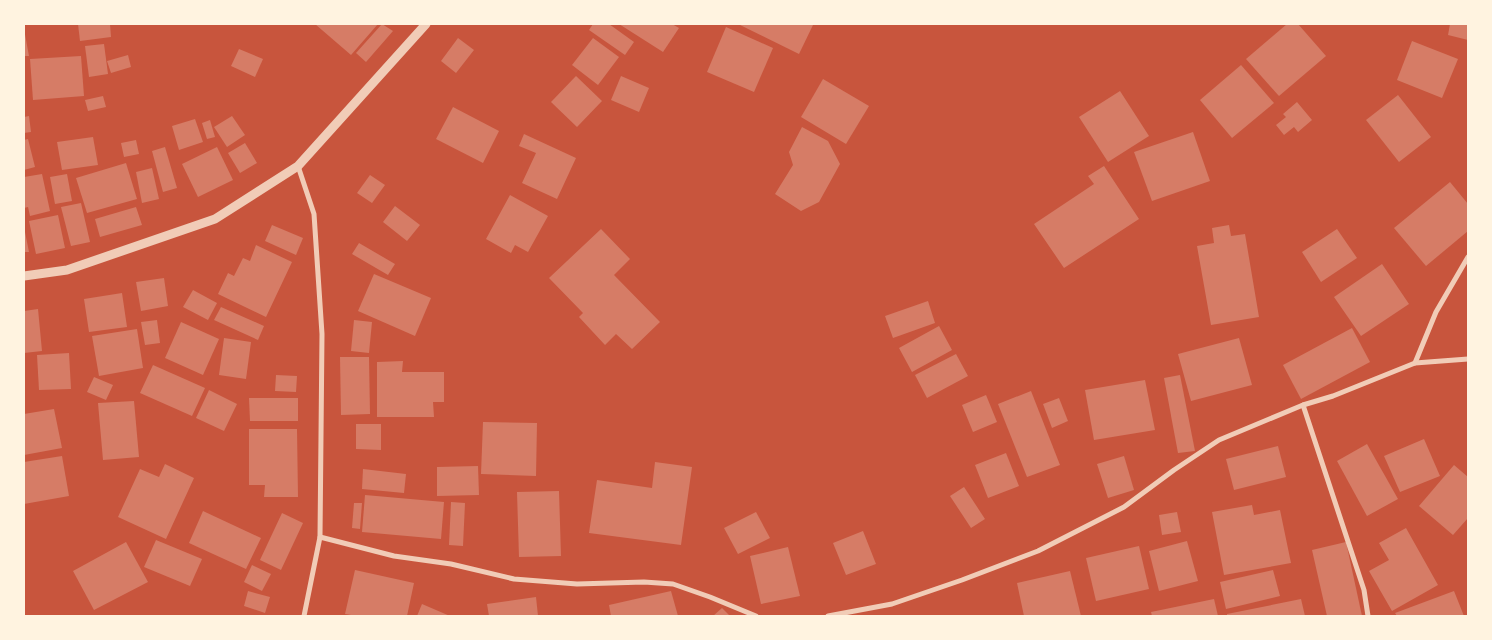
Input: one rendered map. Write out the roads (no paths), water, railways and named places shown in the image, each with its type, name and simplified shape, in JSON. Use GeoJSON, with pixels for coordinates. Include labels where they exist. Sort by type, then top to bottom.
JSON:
{"type":"FeatureCollection","features":[{"type":"Feature","properties":{"kind":"street"},"geometry":{"type":"LineString","coordinates":[[24,276],[67,270],[215,219],[298,166],[426,24]]}},
{"type":"Feature","properties":{"kind":"street"},"geometry":{"type":"LineString","coordinates":[[298,166],[314,214],[322,334],[320,537],[304,616]]}},
{"type":"Feature","properties":{"kind":"street"},"geometry":{"type":"LineString","coordinates":[[1415,363],[1436,312],[1468,257]]}},
{"type":"Feature","properties":{"kind":"street"},"geometry":{"type":"LineString","coordinates":[[828,616],[892,604],[1038,551],[1124,507],[1219,440],[1302,405],[1333,396],[1415,363],[1468,359]]}},
{"type":"Feature","properties":{"kind":"street"},"geometry":{"type":"LineString","coordinates":[[1302,405],[1364,590],[1368,616]]}},
{"type":"Feature","properties":{"kind":"street"},"geometry":{"type":"LineString","coordinates":[[320,537],[394,556],[451,564],[514,579],[577,584],[644,582],[673,584],[710,596],[756,616]]}}]}
